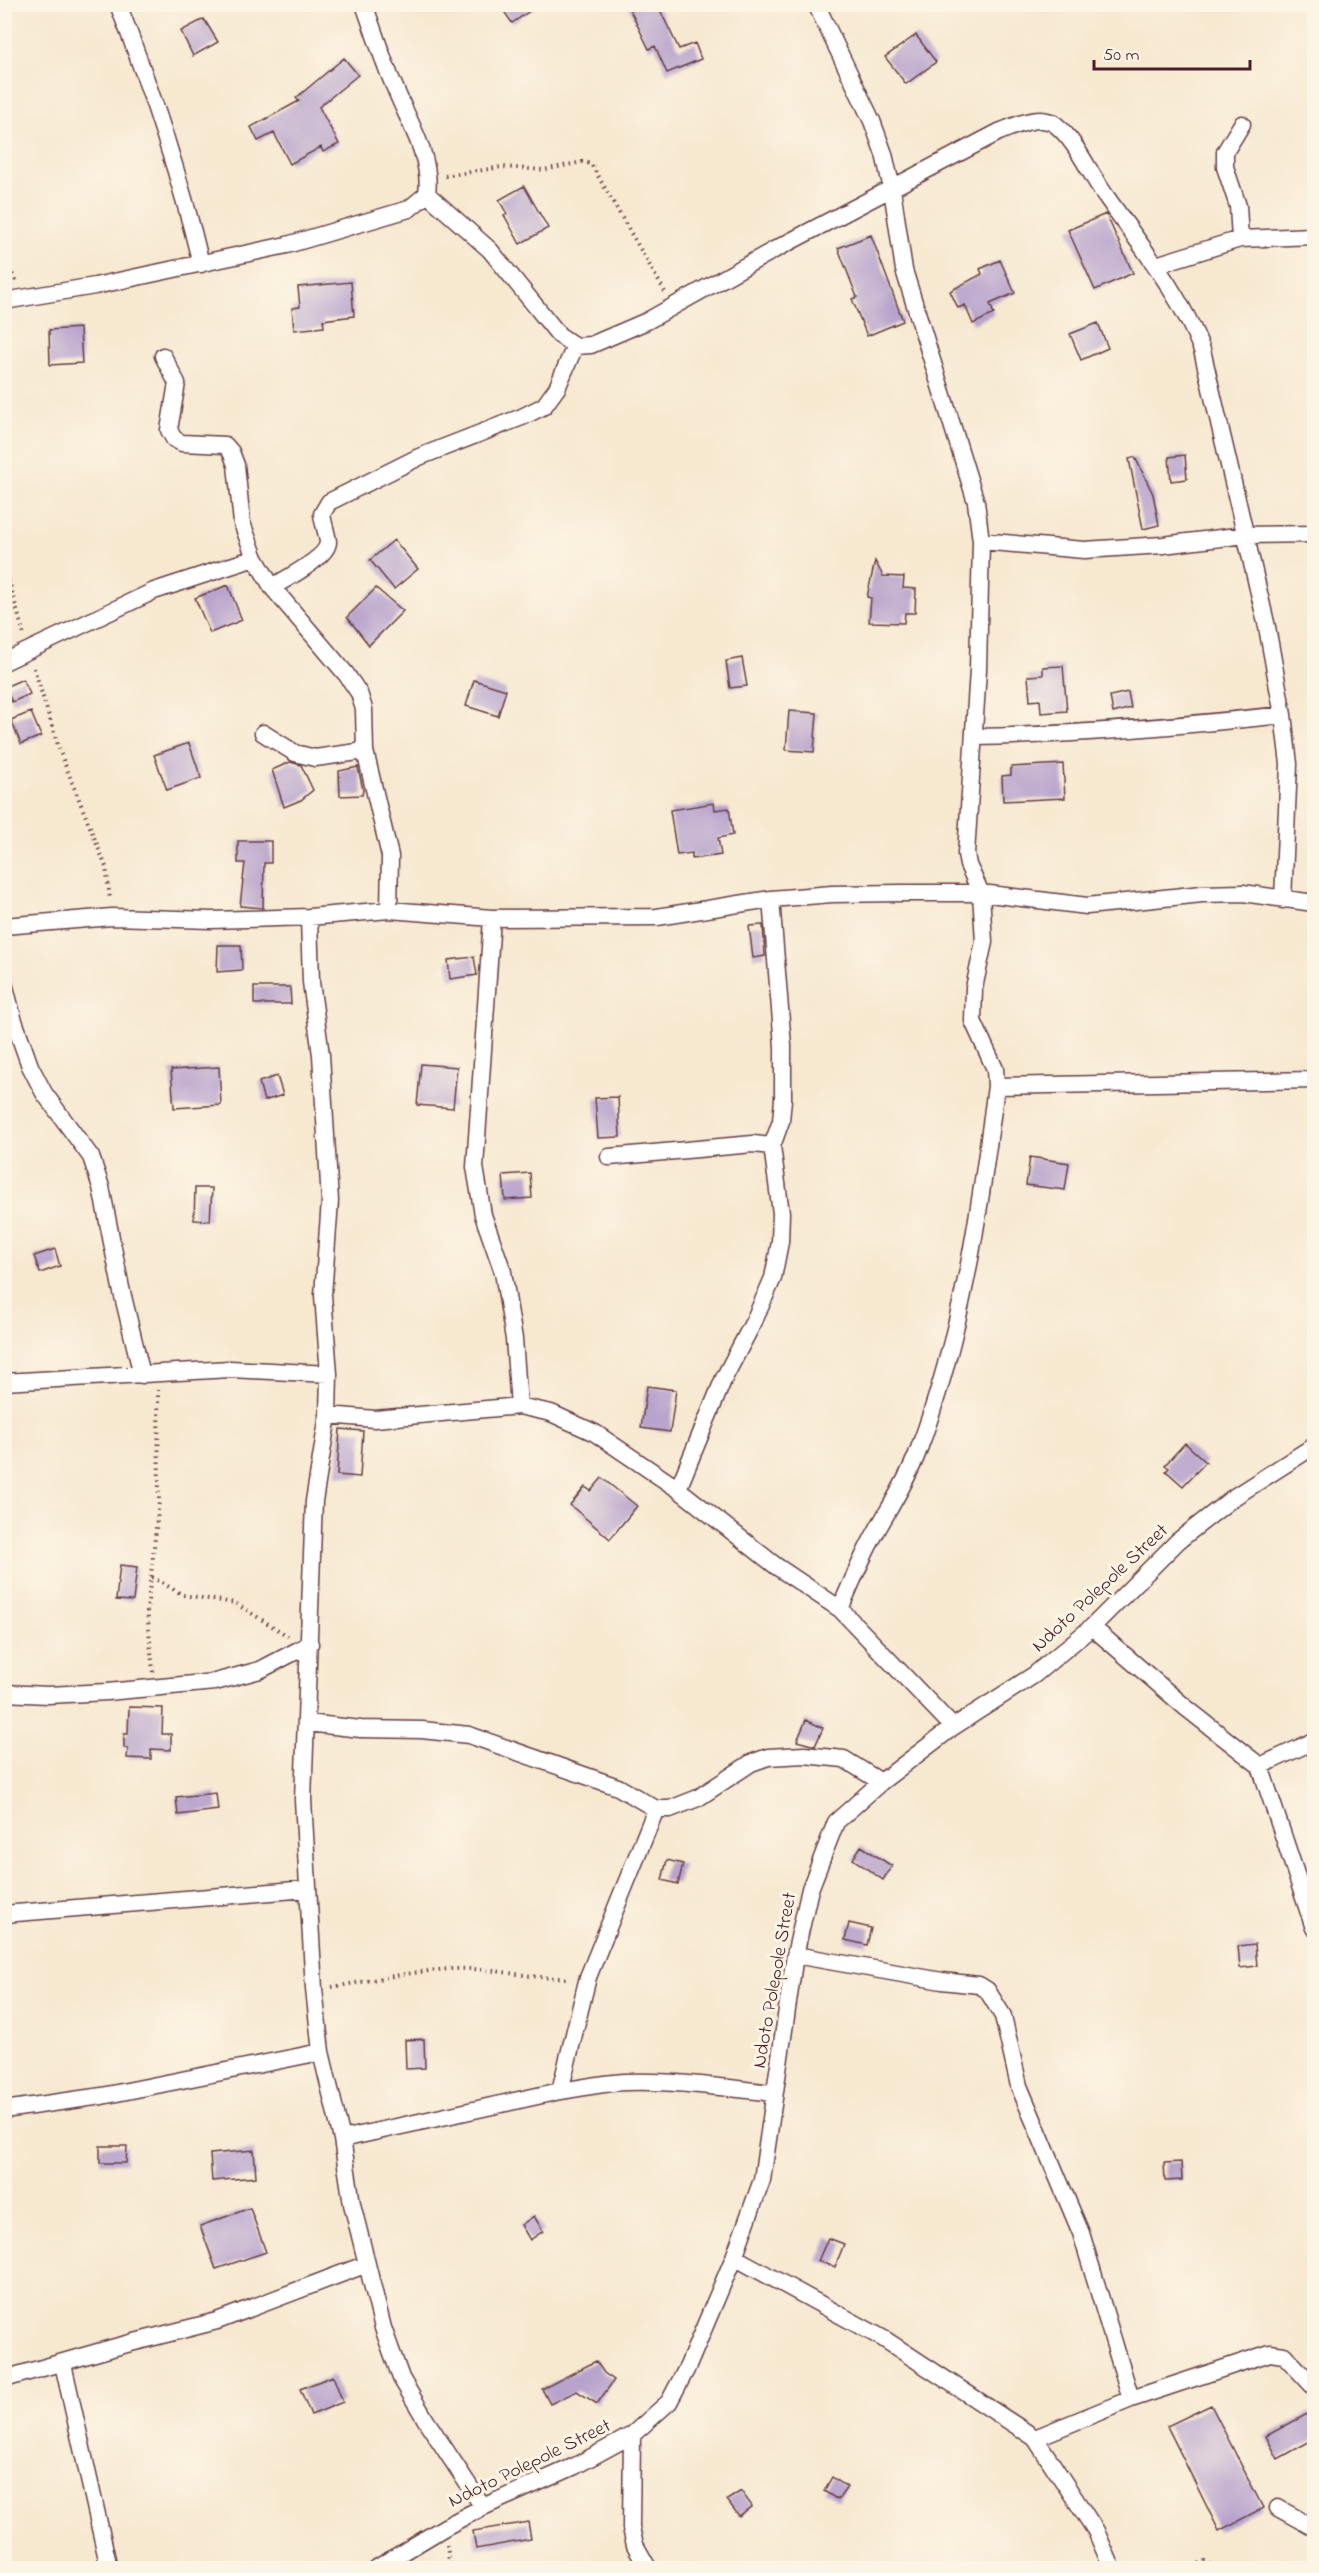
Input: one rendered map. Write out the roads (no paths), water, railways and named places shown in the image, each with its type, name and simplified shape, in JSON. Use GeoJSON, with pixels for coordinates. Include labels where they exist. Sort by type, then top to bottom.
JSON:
{"type":"FeatureCollection","features":[{"type":"Feature","properties":{"kind":"street"},"geometry":{"type":"LineString","coordinates":[[118,4],[163,129],[188,208],[201,264]]}},
{"type":"Feature","properties":{"kind":"street"},"geometry":{"type":"LineString","coordinates":[[363,4],[394,87],[426,159],[428,187],[490,250],[560,335],[575,346],[591,345],[602,341],[673,307],[774,250],[999,132],[1022,123],[1041,120],[1055,125],[1071,143],[1102,191],[1156,265],[1190,318],[1202,350],[1267,627],[1283,716],[1289,764],[1283,900]]}},
{"type":"Feature","properties":{"kind":"street"},"geometry":{"type":"LineString","coordinates":[[821,6],[872,121],[884,154],[892,189],[904,270],[976,502],[981,542],[974,737],[966,854],[981,893],[984,942],[974,988],[973,1021],[996,1069],[996,1086],[980,1209],[968,1273],[934,1403],[902,1490],[868,1546],[840,1609]]}},
{"type":"Feature","properties":{"kind":"street"},"geometry":{"type":"LineString","coordinates":[[1240,239],[1238,206],[1225,168],[1225,152],[1242,124]]}},
{"type":"Feature","properties":{"kind":"street"},"geometry":{"type":"LineString","coordinates":[[4,301],[201,264],[287,245],[409,210],[428,187]]}},
{"type":"Feature","properties":{"kind":"street"},"geometry":{"type":"LineString","coordinates":[[1156,265],[1240,239],[1314,236]]}},
{"type":"Feature","properties":{"kind":"street"},"geometry":{"type":"LineString","coordinates":[[272,587],[325,551],[328,543],[322,514],[329,502],[419,457],[522,417],[544,406],[557,388],[575,346]]}},
{"type":"Feature","properties":{"kind":"street"},"geometry":{"type":"LineString","coordinates":[[163,356],[177,383],[169,430],[174,439],[182,443],[225,445],[231,452],[236,465],[242,523],[255,558],[272,587],[346,674],[359,693],[364,709],[365,751],[390,856],[389,910]]}},
{"type":"Feature","properties":{"kind":"street"},"geometry":{"type":"LineString","coordinates":[[981,542],[1084,549],[1163,545],[1245,535],[1314,534]]}},
{"type":"Feature","properties":{"kind":"street"},"geometry":{"type":"LineString","coordinates":[[4,662],[154,591],[255,558]]}},
{"type":"Feature","properties":{"kind":"street"},"geometry":{"type":"LineString","coordinates":[[974,737],[1061,735],[1166,728],[1283,716]]}},
{"type":"Feature","properties":{"kind":"street"},"geometry":{"type":"LineString","coordinates":[[263,733],[295,753],[315,758],[365,751]]}},
{"type":"Feature","properties":{"kind":"street"},"geometry":{"type":"LineString","coordinates":[[4,926],[112,917],[210,920],[309,917],[389,910],[492,918],[657,917],[771,899],[832,894],[981,893],[1087,906],[1243,893],[1314,903]]}},
{"type":"Feature","properties":{"kind":"street"},"geometry":{"type":"LineString","coordinates":[[678,1489],[724,1378],[754,1321],[773,1278],[780,1242],[781,1213],[772,1146],[781,1121],[783,1046],[771,899]]}},
{"type":"Feature","properties":{"kind":"street"},"geometry":{"type":"LineString","coordinates":[[309,917],[311,982],[321,1055],[330,1201],[323,1295],[329,1374],[328,1415],[314,1501],[303,1800],[314,1989],[321,2052],[342,2139],[352,2204],[383,2328],[400,2378],[483,2507]]}},
{"type":"Feature","properties":{"kind":"street"},"geometry":{"type":"LineString","coordinates":[[492,918],[475,1167],[483,1215],[503,1272],[514,1339],[519,1406]]}},
{"type":"Feature","properties":{"kind":"street"},"geometry":{"type":"LineString","coordinates":[[4,982],[13,1018],[39,1084],[91,1157],[102,1187],[121,1288],[150,1374]]}},
{"type":"Feature","properties":{"kind":"street"},"geometry":{"type":"LineString","coordinates":[[996,1086],[1314,1080]]}},
{"type":"Feature","properties":{"kind":"street"},"geometry":{"type":"LineString","coordinates":[[609,1157],[753,1144],[772,1146]]}},
{"type":"Feature","properties":{"kind":"street"},"geometry":{"type":"LineString","coordinates":[[4,1382],[230,1369],[329,1374]]}},
{"type":"Feature","properties":{"kind":"street"},"geometry":{"type":"LineString","coordinates":[[328,1415],[375,1419],[519,1406],[551,1413],[595,1433],[678,1489],[776,1566],[840,1609],[953,1727]]}},
{"type":"Feature","properties":{"kind":"street","name":"Ndoto Polepole Street"},"geometry":{"type":"LineString","coordinates":[[376,2568],[445,2526],[575,2466],[632,2435],[669,2402],[688,2366],[734,2258],[762,2180],[795,1955],[810,1889],[837,1822],[881,1782],[953,1727],[1034,1675],[1092,1627],[1178,1541],[1234,1497],[1314,1446]]}},
{"type":"Feature","properties":{"kind":"street"},"geometry":{"type":"LineString","coordinates":[[1092,1627],[1185,1707],[1260,1766],[1314,1928]]}},
{"type":"Feature","properties":{"kind":"street"},"geometry":{"type":"LineString","coordinates":[[4,1693],[48,1695],[215,1682],[260,1670],[307,1645]]}},
{"type":"Feature","properties":{"kind":"street"},"geometry":{"type":"LineString","coordinates":[[307,1723],[469,1735],[618,1787],[656,1809],[670,1809],[698,1798],[751,1763],[768,1757],[804,1755],[844,1759],[881,1782]]}},
{"type":"Feature","properties":{"kind":"street"},"geometry":{"type":"LineString","coordinates":[[1260,1766],[1314,1741]]}},
{"type":"Feature","properties":{"kind":"street"},"geometry":{"type":"LineString","coordinates":[[560,2091],[588,1977],[656,1809]]}},
{"type":"Feature","properties":{"kind":"street"},"geometry":{"type":"LineString","coordinates":[[4,1914],[307,1889]]}},
{"type":"Feature","properties":{"kind":"street"},"geometry":{"type":"LineString","coordinates":[[795,1955],[942,1981],[979,1985],[987,1990],[1003,2016],[1019,2086],[1081,2233],[1131,2399]]}},
{"type":"Feature","properties":{"kind":"street"},"geometry":{"type":"LineString","coordinates":[[4,2110],[102,2096],[321,2052]]}},
{"type":"Feature","properties":{"kind":"street"},"geometry":{"type":"LineString","coordinates":[[342,2139],[560,2091],[625,2082],[688,2084],[774,2093]]}},
{"type":"Feature","properties":{"kind":"street"},"geometry":{"type":"LineString","coordinates":[[734,2258],[884,2339],[1035,2438],[1096,2531],[1112,2568]]}},
{"type":"Feature","properties":{"kind":"street"},"geometry":{"type":"LineString","coordinates":[[4,2379],[217,2321],[367,2264]]}},
{"type":"Feature","properties":{"kind":"street"},"geometry":{"type":"LineString","coordinates":[[1035,2438],[1131,2399],[1234,2367],[1270,2353],[1284,2355],[1314,2387]]}},
{"type":"Feature","properties":{"kind":"street"},"geometry":{"type":"LineString","coordinates":[[63,2364],[109,2568]]}},
{"type":"Feature","properties":{"kind":"street"},"geometry":{"type":"LineString","coordinates":[[632,2435],[631,2528],[635,2545],[648,2568]]}},
{"type":"Feature","properties":{"kind":"street"},"geometry":{"type":"LineString","coordinates":[[1278,2508],[1314,2528]]}}]}
